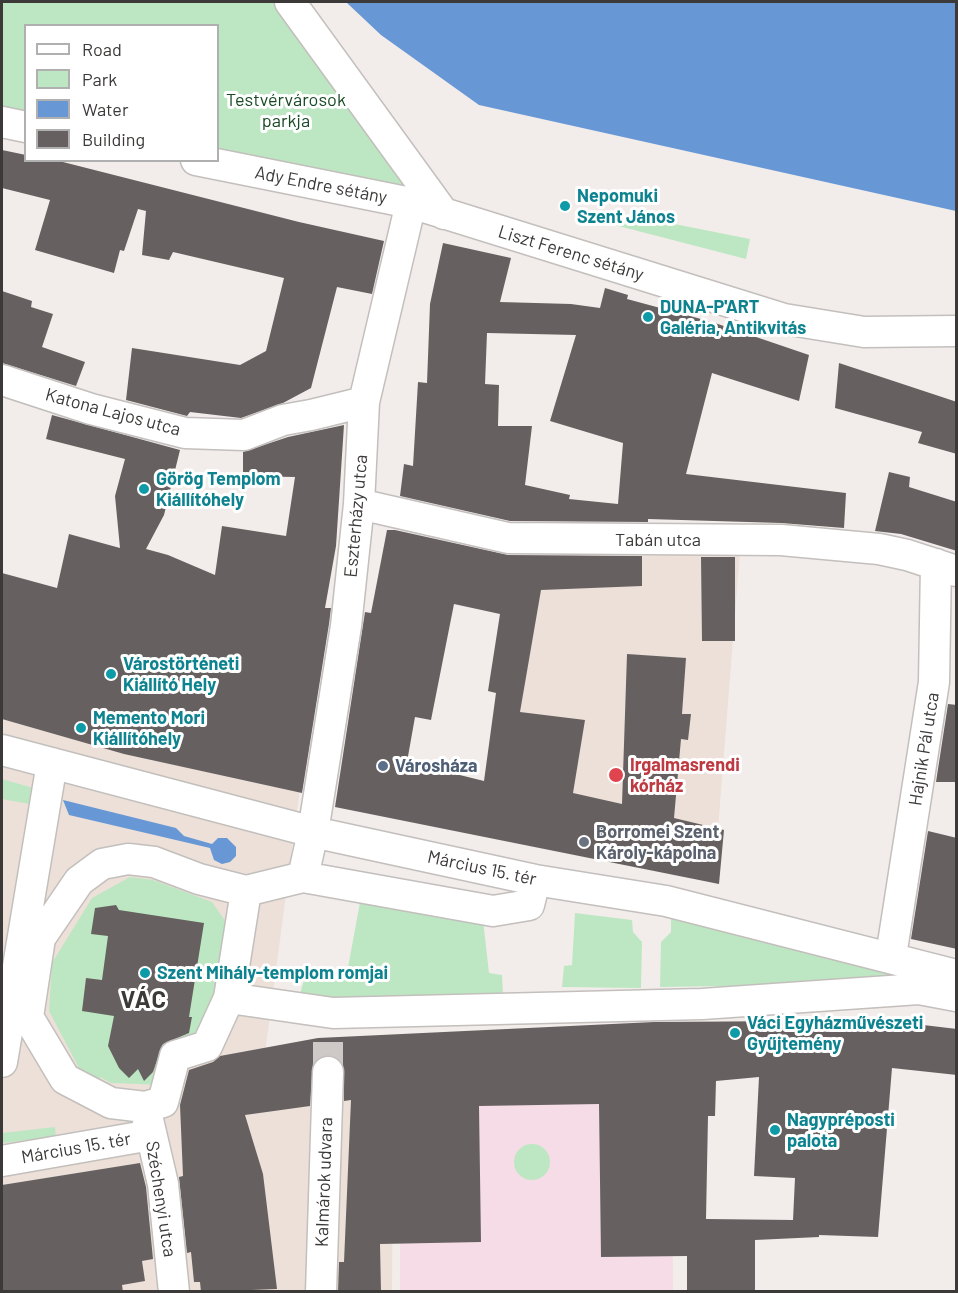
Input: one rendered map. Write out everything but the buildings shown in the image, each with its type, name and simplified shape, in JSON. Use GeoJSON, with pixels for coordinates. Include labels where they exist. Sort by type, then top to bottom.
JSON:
{"type":"FeatureCollection","features":[{"type":"Feature","properties":{"kind":"street"},"geometry":{"type":"LineString","coordinates":[[290,2],[444,214]]}},
{"type":"Feature","properties":{"kind":"street"},"geometry":{"type":"LineString","coordinates":[[2,122],[24,127]]}},
{"type":"Feature","properties":{"kind":"street","name":"Ady Endre sétány"},"geometry":{"type":"LineString","coordinates":[[206,162],[411,203],[444,214]]}},
{"type":"Feature","properties":{"kind":"street","name":"Eszterházy utca"},"geometry":{"type":"LineString","coordinates":[[303,877],[313,832],[346,626],[359,504],[364,402],[411,203]]}},
{"type":"Feature","properties":{"kind":"street","name":"Liszt Ferenc sétány"},"geometry":{"type":"LineString","coordinates":[[444,214],[784,319],[864,332],[957,332]]}},
{"type":"Feature","properties":{"kind":"street","name":"Katona Lajos utca"},"geometry":{"type":"LineString","coordinates":[[2,380],[91,409],[185,433],[244,435],[283,420],[311,416],[364,402]]}},
{"type":"Feature","properties":{"kind":"street","name":"Tabán utca"},"geometry":{"type":"LineString","coordinates":[[359,504],[508,538],[781,540],[879,549],[946,567]]}},
{"type":"Feature","properties":{"kind":"street","name":"Hajnik Pál utca"},"geometry":{"type":"LineString","coordinates":[[893,944],[934,682],[946,567]]}},
{"type":"Feature","properties":{"kind":"street","name":"Március 15. tér"},"geometry":{"type":"LineString","coordinates":[[2,750],[313,832],[535,879],[893,944],[957,975]]}},
{"type":"Feature","properties":{"kind":"street"},"geometry":{"type":"LineString","coordinates":[[2,1062],[52,764]]}},
{"type":"Feature","properties":{"kind":"street"},"geometry":{"type":"LineString","coordinates":[[148,1121],[66,1079],[28,1017],[44,963],[40,938],[79,881],[102,864],[128,859],[154,871],[200,879],[246,891],[303,877],[493,911],[529,905],[535,879]]}},
{"type":"Feature","properties":{"kind":"street","name":"Március 15. tér"},"geometry":{"type":"LineString","coordinates":[[2,1161],[148,1121],[163,1102],[173,1053],[207,1046],[229,998],[246,891]]}},
{"type":"Feature","properties":{"kind":"street"},"geometry":{"type":"LineString","coordinates":[[229,998],[331,1025],[919,989],[957,996]]}},
{"type":"Feature","properties":{"kind":"street","name":"Kalmárok udvara"},"geometry":{"type":"LineString","coordinates":[[321,1292],[328,1072]]}},
{"type":"Feature","properties":{"kind":"street","name":"Széchenyi utca"},"geometry":{"type":"LineString","coordinates":[[148,1121],[163,1184],[174,1292]]}},
{"type":"Feature","properties":{"kind":"shaded area","name":"Irgalmasrendi kórház"},"geometry":{"type":"Polygon","coordinates":[[[740,552],[714,879],[498,838],[545,560],[740,552]]]}},
{"type":"Feature","properties":{"kind":"shaded area"},"geometry":{"type":"Polygon","coordinates":[[[2,661],[305,751],[265,1053],[394,1044],[392,1291],[2,1291],[2,661]]]}},
{"type":"Feature","properties":{"kind":"shaded area"},"geometry":{"type":"Polygon","coordinates":[[[671,1025],[673,1291],[400,1292],[400,1041],[671,1025]]]}},
{"type":"Feature","properties":{"kind":"green space","name":"Testvérvárosok parkja"},"geometry":{"type":"Polygon","coordinates":[[[2,2],[290,2],[444,214],[219,160],[219,24],[24,24],[24,127],[2,122],[2,2]]]}},
{"type":"Feature","properties":{"kind":"green space"},"geometry":{"type":"Polygon","coordinates":[[[609,211],[750,239],[746,259],[607,223],[609,211]]]}},
{"type":"Feature","properties":{"kind":"green space"},"geometry":{"type":"Polygon","coordinates":[[[2,779],[40,790],[35,805],[2,799],[2,779]]]}},
{"type":"Feature","properties":{"kind":"green space"},"geometry":{"type":"Polygon","coordinates":[[[130,877],[153,880],[212,902],[235,935],[206,1038],[163,1085],[111,1083],[100,1077],[99,1079],[77,1076],[78,1066],[49,1011],[52,963],[92,898],[130,877]]]}},
{"type":"Feature","properties":{"kind":"green space"},"geometry":{"type":"Polygon","coordinates":[[[361,897],[483,920],[489,973],[502,975],[503,994],[298,1001],[308,966],[347,973],[361,897]]]}},
{"type":"Feature","properties":{"kind":"green space"},"geometry":{"type":"Polygon","coordinates":[[[575,913],[632,920],[633,932],[642,942],[641,988],[562,987],[564,966],[572,965],[575,913]]]}},
{"type":"Feature","properties":{"kind":"green space"},"geometry":{"type":"Polygon","coordinates":[[[671,918],[906,970],[904,983],[660,987],[661,942],[671,932],[671,918]]]}},
{"type":"Feature","properties":{"kind":"green space"},"geometry":{"type":"Polygon","coordinates":[[[55,1127],[56,1137],[2,1143],[2,1133],[55,1127]]]}},
{"type":"Feature","properties":{"kind":"green space"},"geometry":{"type":"Polygon","coordinates":[[[532,1144],[544,1150],[550,1162],[544,1174],[532,1180],[520,1174],[514,1162],[520,1150],[532,1144]]]}},
{"type":"Feature","properties":{"kind":"water"},"geometry":{"type":"Polygon","coordinates":[[[346,2],[956,2],[956,211],[479,105],[381,35],[346,2]]]}},
{"type":"Feature","properties":{"kind":"water"},"geometry":{"type":"Polygon","coordinates":[[[63,800],[176,828],[184,836],[212,844],[218,838],[227,838],[236,847],[236,856],[230,862],[222,864],[214,860],[210,848],[69,815],[63,800]]]}},
{"type":"Feature","properties":{"kind":"tunnel"},"geometry":{"type":"LineString","coordinates":[[328,1037],[328,1072]]}},
{"type":"Feature","properties":{"kind":"place","name":"Nepomuki Szent János"},"geometry":{"type":"Point","coordinates":[565,206]}},
{"type":"Feature","properties":{"kind":"place","name":"DUNA-P'ART Galéria, Antikvitás"},"geometry":{"type":"Point","coordinates":[648,317]}},
{"type":"Feature","properties":{"kind":"place","name":"Görög Templom Kiállítóhely"},"geometry":{"type":"Point","coordinates":[144,489]}},
{"type":"Feature","properties":{"kind":"place","name":"Várostörténeti Kiállító Hely"},"geometry":{"type":"Point","coordinates":[111,674]}},
{"type":"Feature","properties":{"kind":"place","name":"Memento Mori Kiállítóhely"},"geometry":{"type":"Point","coordinates":[81,728]}},
{"type":"Feature","properties":{"kind":"place","name":"Városháza"},"geometry":{"type":"Point","coordinates":[383,766]}},
{"type":"Feature","properties":{"kind":"place","name":"Irgalmasrendi kórház"},"geometry":{"type":"Point","coordinates":[616,775]}},
{"type":"Feature","properties":{"kind":"place","name":"Borromei Szent Károly-kápolna"},"geometry":{"type":"Point","coordinates":[584,842]}},
{"type":"Feature","properties":{"kind":"place","name":"Szent Mihály-templom romjai"},"geometry":{"type":"Point","coordinates":[145,973]}},
{"type":"Feature","properties":{"kind":"place","name":"Váci Egyházművészeti Gyűjtemény"},"geometry":{"type":"Point","coordinates":[735,1033]}},
{"type":"Feature","properties":{"kind":"place","name":"Nagypréposti palota"},"geometry":{"type":"Point","coordinates":[775,1130]}},
{"type":"Feature","properties":{"kind":"district","name":"VÁC"},"geometry":{"type":"Point","coordinates":[144,1000]}}]}
